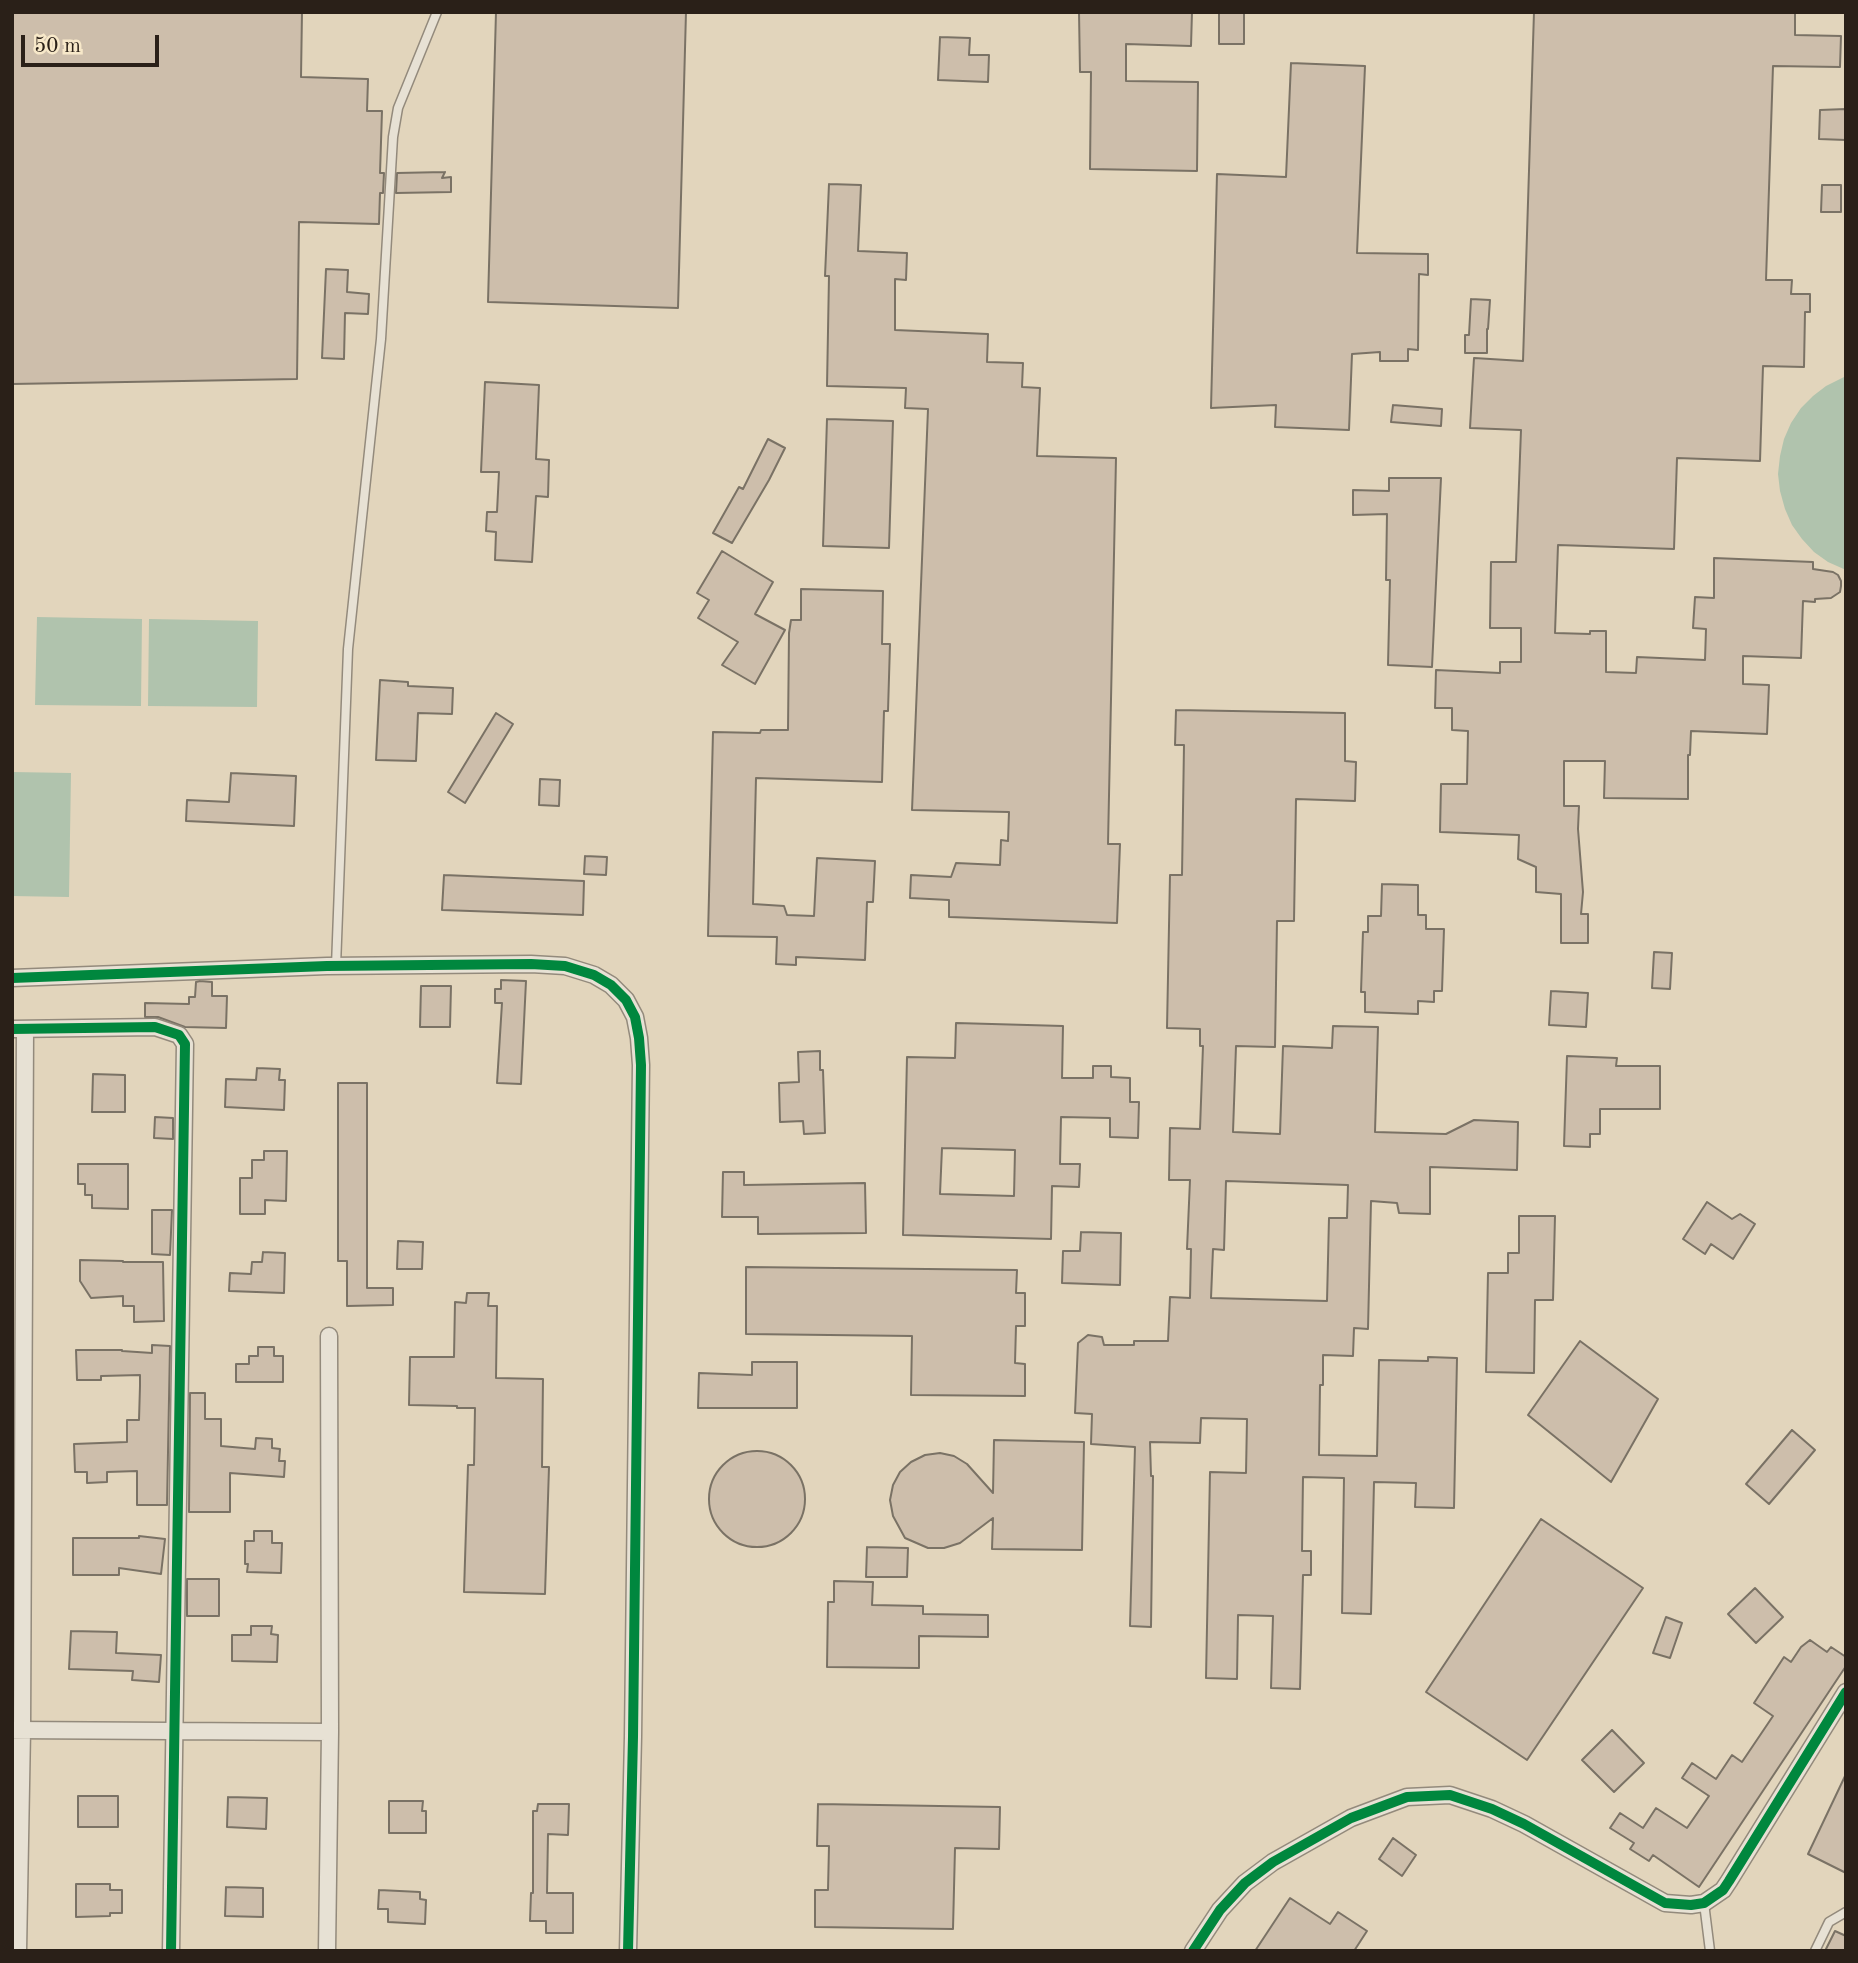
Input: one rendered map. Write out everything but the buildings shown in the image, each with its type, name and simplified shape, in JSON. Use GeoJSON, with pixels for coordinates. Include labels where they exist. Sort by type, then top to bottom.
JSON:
{"type":"FeatureCollection","features":[{"type":"Feature","properties":{"kind":"street"},"geometry":{"type":"LineString","coordinates":[[12,978],[336,966],[531,964],[565,966],[594,975],[611,985],[626,1000],[635,1017],[640,1065],[633,1737],[628,1951]]}},
{"type":"Feature","properties":{"kind":"street"},"geometry":{"type":"LineString","coordinates":[[18,1951],[18,1029],[155,1027],[179,1035],[185,1044],[171,1951]]}},
{"type":"Feature","properties":{"kind":"street"},"geometry":{"type":"LineString","coordinates":[[327,1951],[330,1732],[329,1336]]}},
{"type":"Feature","properties":{"kind":"street"},"geometry":{"type":"LineString","coordinates":[[1193,1951],[1220,1910],[1245,1883],[1273,1862],[1351,1818],[1407,1797],[1450,1796],[1492,1809],[1665,1903],[1704,1903],[1729,1881],[1844,1698]]}},
{"type":"Feature","properties":{"kind":"street"},"geometry":{"type":"LineString","coordinates":[[17,1730],[330,1732]]}},
{"type":"Feature","properties":{"kind":"lane"},"geometry":{"type":"LineString","coordinates":[[336,966],[350,625],[381,339],[393,137],[398,107],[437,12]]}},
{"type":"Feature","properties":{"kind":"lane"},"geometry":{"type":"LineString","coordinates":[[1704,1903],[1710,1951]]}},
{"type":"Feature","properties":{"kind":"lane"},"geometry":{"type":"LineString","coordinates":[[1815,1951],[1829,1922],[1846,1912]]}},
{"type":"Feature","properties":{"kind":"shaded area"},"geometry":{"type":"Polygon","coordinates":[[[1846,376],[1846,570],[1814,552],[1792,525],[1780,491],[1778,474],[1784,439],[1801,408],[1826,386],[1846,376]]]}},
{"type":"Feature","properties":{"kind":"shaded area"},"geometry":{"type":"Polygon","coordinates":[[[37,617],[142,619],[141,706],[35,705],[37,617]]]}},
{"type":"Feature","properties":{"kind":"shaded area"},"geometry":{"type":"Polygon","coordinates":[[[149,619],[258,621],[257,707],[148,706],[149,619]]]}},
{"type":"Feature","properties":{"kind":"shaded area"},"geometry":{"type":"Polygon","coordinates":[[[12,772],[71,773],[69,897],[12,896],[12,772]]]}},
{"type":"Feature","properties":{"kind":"cycle path"},"geometry":{"type":"LineString","coordinates":[[12,978],[327,966],[531,964],[565,966],[594,975],[611,985],[626,1000],[635,1017],[641,1065],[628,1951]]}},
{"type":"Feature","properties":{"kind":"cycle path"},"geometry":{"type":"LineString","coordinates":[[12,1029],[155,1027],[179,1035],[185,1044],[171,1951]]}},
{"type":"Feature","properties":{"kind":"cycle path"},"geometry":{"type":"LineString","coordinates":[[1193,1951],[1220,1910],[1245,1883],[1273,1862],[1351,1818],[1407,1797],[1450,1795],[1492,1809],[1665,1903],[1704,1903],[1723,1890],[1846,1692]]}}]}
